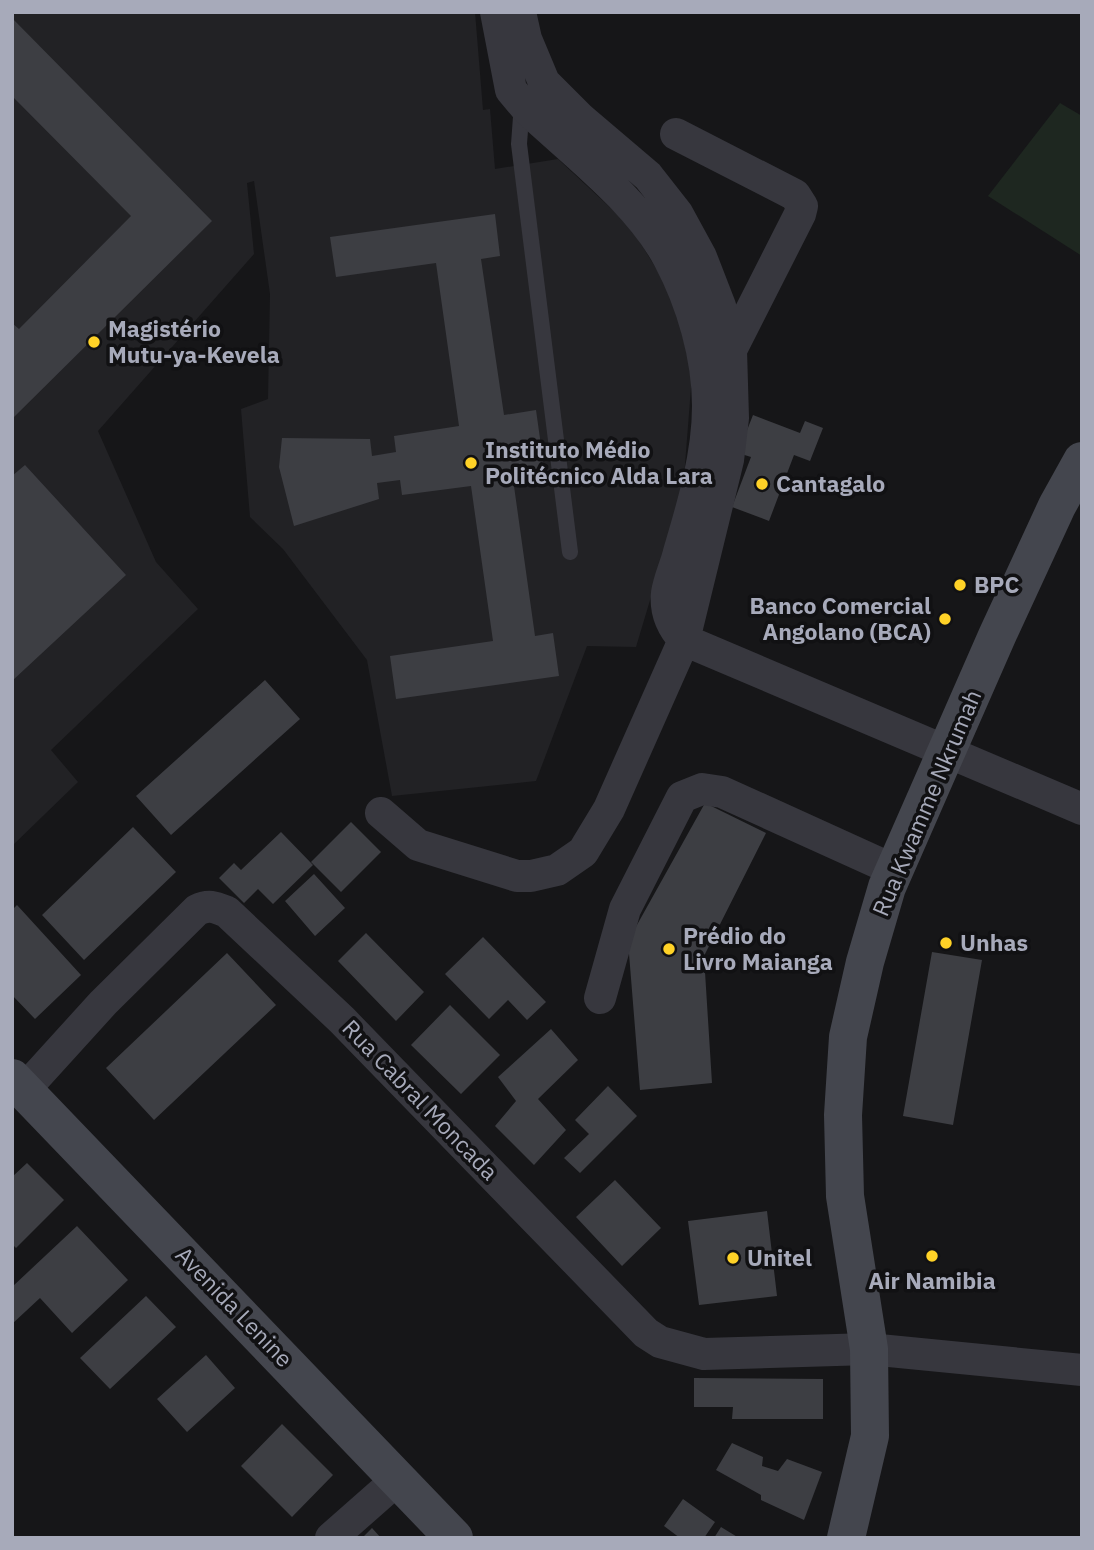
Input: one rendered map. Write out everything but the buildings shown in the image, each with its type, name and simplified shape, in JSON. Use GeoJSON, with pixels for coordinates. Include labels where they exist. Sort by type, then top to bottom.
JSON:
{"type":"FeatureCollection","features":[{"type":"Feature","properties":{"kind":"street"},"geometry":{"type":"LineString","coordinates":[[496,12],[511,90],[533,93]]}},
{"type":"Feature","properties":{"kind":"street"},"geometry":{"type":"LineString","coordinates":[[520,12],[533,93],[641,217],[731,350]]}},
{"type":"Feature","properties":{"kind":"street"},"geometry":{"type":"LineString","coordinates":[[381,813],[418,845],[482,866],[517,876],[557,870],[583,852],[609,809],[684,640],[728,460],[733,418],[731,350],[802,206],[796,195],[676,134]]}},
{"type":"Feature","properties":{"kind":"street"},"geometry":{"type":"LineString","coordinates":[[706,312],[704,361],[708,407],[704,448],[693,502],[667,593],[671,626],[684,640],[1082,808]]}},
{"type":"Feature","properties":{"kind":"street","name":"Rua Kwamme Nkrumah"},"geometry":{"type":"LineString","coordinates":[[846,1538],[870,1436],[869,1349],[845,1196],[844,1102],[848,1037],[865,962],[887,887],[1013,600],[1057,506],[1082,461]]}},
{"type":"Feature","properties":{"kind":"street"},"geometry":{"type":"LineString","coordinates":[[600,998],[625,909],[681,797],[702,789],[722,792],[894,870]]}},
{"type":"Feature","properties":{"kind":"street","name":"Rua Cabral Moncada"},"geometry":{"type":"LineString","coordinates":[[18,1084],[197,910],[215,906],[227,912],[342,1020],[653,1338],[677,1349],[704,1354],[869,1349]]}},
{"type":"Feature","properties":{"kind":"street","name":"Avenida Lenine"},"geometry":{"type":"LineString","coordinates":[[18,1084],[454,1538]]}},
{"type":"Feature","properties":{"kind":"street"},"geometry":{"type":"LineString","coordinates":[[869,1349],[1082,1370]]}},
{"type":"Feature","properties":{"kind":"street"},"geometry":{"type":"LineString","coordinates":[[331,1538],[398,1479]]}},
{"type":"Feature","properties":{"kind":"lane"},"geometry":{"type":"LineString","coordinates":[[533,93],[519,144],[570,552]]}},
{"type":"Feature","properties":{"kind":"shaded area"},"geometry":{"type":"Polygon","coordinates":[[[12,12],[475,12],[483,110],[490,109],[495,169],[558,159],[630,226],[673,296],[692,375],[683,490],[636,647],[587,646],[536,781],[392,796],[367,660],[283,549],[250,517],[241,409],[268,399],[270,294],[254,181],[247,183],[254,254],[98,431],[156,562],[198,609],[51,750],[78,782],[12,846],[12,12]]]}},
{"type":"Feature","properties":{"kind":"shaded area"},"geometry":{"type":"Polygon","coordinates":[[[1060,103],[1082,116],[1082,256],[988,196],[1060,103]]]}},
{"type":"Feature","properties":{"kind":"place","name":"Magistério Mutu-ya-Kevela"},"geometry":{"type":"Point","coordinates":[94,342]}},
{"type":"Feature","properties":{"kind":"place","name":"Instituto Médio Politécnico Alda Lara"},"geometry":{"type":"Point","coordinates":[471,463]}},
{"type":"Feature","properties":{"kind":"place","name":"Cantagalo"},"geometry":{"type":"Point","coordinates":[762,484]}},
{"type":"Feature","properties":{"kind":"place","name":"BPC"},"geometry":{"type":"Point","coordinates":[960,585]}},
{"type":"Feature","properties":{"kind":"place","name":"Banco Comercial Angolano (BCA)"},"geometry":{"type":"Point","coordinates":[945,619]}},
{"type":"Feature","properties":{"kind":"place","name":"Unhas"},"geometry":{"type":"Point","coordinates":[946,943]}},
{"type":"Feature","properties":{"kind":"place","name":"Prédio do Livro Maianga"},"geometry":{"type":"Point","coordinates":[669,949]}},
{"type":"Feature","properties":{"kind":"place","name":"Air Namibia"},"geometry":{"type":"Point","coordinates":[932,1256]}},
{"type":"Feature","properties":{"kind":"place","name":"Unitel"},"geometry":{"type":"Point","coordinates":[733,1258]}}]}
